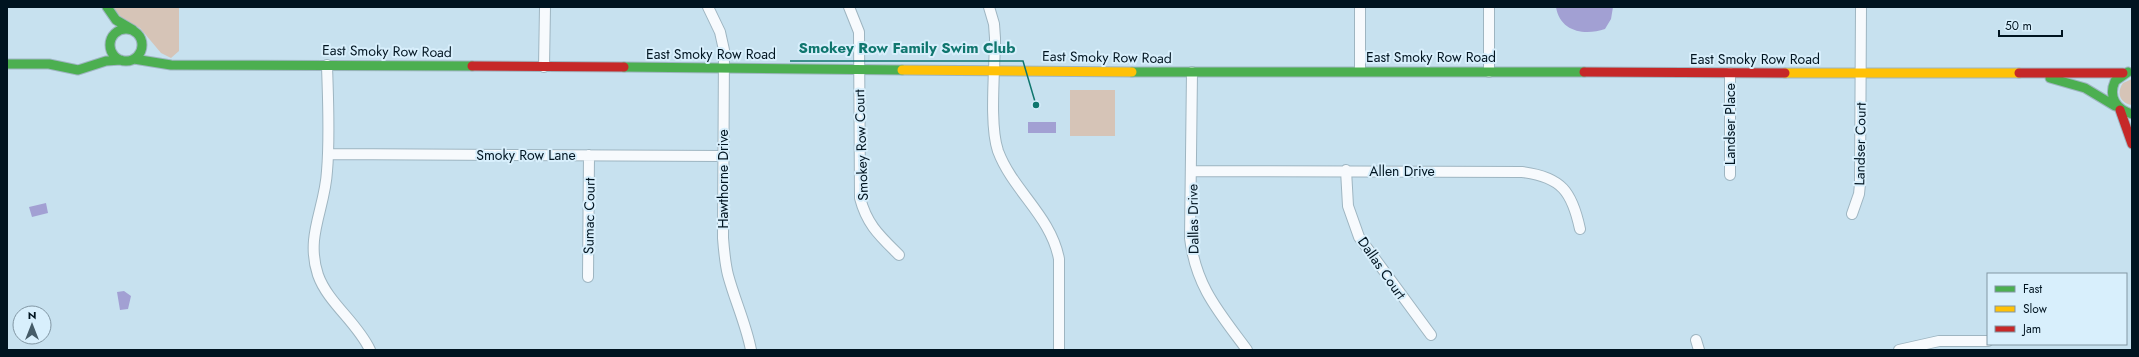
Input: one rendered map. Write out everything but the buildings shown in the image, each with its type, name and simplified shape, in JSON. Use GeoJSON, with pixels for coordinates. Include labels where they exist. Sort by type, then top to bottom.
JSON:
{"type":"FeatureCollection","features":[{"type":"Feature","properties":{"kind":"street"},"geometry":{"type":"LineString","coordinates":[[100,7],[106,22],[114,56],[120,60]]}},
{"type":"Feature","properties":{"kind":"street"},"geometry":{"type":"LineString","coordinates":[[49,64],[78,70],[89,68],[106,61],[128,61],[134,59],[142,49],[141,37],[133,30],[116,20],[107,7]]}},
{"type":"Feature","properties":{"kind":"street"},"geometry":{"type":"LineString","coordinates":[[544,67],[545,7]]}},
{"type":"Feature","properties":{"kind":"street","name":"Hawthorne Drive"},"geometry":{"type":"LineString","coordinates":[[708,7],[723,39],[725,258],[728,275],[742,315],[751,350]]}},
{"type":"Feature","properties":{"kind":"street","name":"Smokey Row Court"},"geometry":{"type":"LineString","coordinates":[[849,7],[859,32],[860,198],[864,213],[874,230],[900,255]]}},
{"type":"Feature","properties":{"kind":"street"},"geometry":{"type":"LineString","coordinates":[[989,7],[994,24],[995,141],[998,151],[1017,183],[1048,227],[1057,245],[1059,259],[1060,350]]}},
{"type":"Feature","properties":{"kind":"street"},"geometry":{"type":"LineString","coordinates":[[1360,7],[1360,71]]}},
{"type":"Feature","properties":{"kind":"street"},"geometry":{"type":"LineString","coordinates":[[1489,7],[1489,72]]}},
{"type":"Feature","properties":{"kind":"street","name":"Landser Court"},"geometry":{"type":"LineString","coordinates":[[1852,214],[1859,194],[1860,184],[1861,7]]}},
{"type":"Feature","properties":{"kind":"street"},"geometry":{"type":"LineString","coordinates":[[7,64],[49,64],[90,59],[110,42],[119,30],[133,30]]}},
{"type":"Feature","properties":{"kind":"street","name":"East Smoky Row Road"},"geometry":{"type":"LineString","coordinates":[[141,37],[153,52],[165,59],[186,64]]}},
{"type":"Feature","properties":{"kind":"street","name":"East Smoky Row Road"},"geometry":{"type":"LineString","coordinates":[[134,59],[171,65],[1192,72],[1360,71],[2028,74]]}},
{"type":"Feature","properties":{"kind":"street"},"geometry":{"type":"LineString","coordinates":[[327,65],[328,154],[326,184],[313,240],[316,264],[326,291],[353,323],[370,350]]}},
{"type":"Feature","properties":{"kind":"street"},"geometry":{"type":"LineString","coordinates":[[2028,74],[2129,71]]}},
{"type":"Feature","properties":{"kind":"street"},"geometry":{"type":"LineString","coordinates":[[2129,71],[2114,82],[2111,94],[2132,144]]}},
{"type":"Feature","properties":{"kind":"street","name":"Dallas Drive"},"geometry":{"type":"LineString","coordinates":[[1192,72],[1190,238],[1193,258],[1199,278],[1209,299],[1246,350]]}},
{"type":"Feature","properties":{"kind":"street","name":"Landser Place"},"geometry":{"type":"LineString","coordinates":[[1730,73],[1730,175]]}},
{"type":"Feature","properties":{"kind":"street"},"geometry":{"type":"LineString","coordinates":[[2028,74],[2076,84],[2105,98],[2118,108],[2132,114]]}},
{"type":"Feature","properties":{"kind":"street","name":"Smoky Row Lane"},"geometry":{"type":"LineString","coordinates":[[328,154],[724,156]]}},
{"type":"Feature","properties":{"kind":"street","name":"Sumac Court"},"geometry":{"type":"LineString","coordinates":[[588,277],[589,155]]}},
{"type":"Feature","properties":{"kind":"street","name":"Allen Drive"},"geometry":{"type":"LineString","coordinates":[[1192,171],[1346,170],[1522,172],[1538,174],[1552,180],[1566,192],[1575,206],[1580,229]]}},
{"type":"Feature","properties":{"kind":"street","name":"Dallas Court"},"geometry":{"type":"LineString","coordinates":[[1346,170],[1348,206],[1359,238],[1431,335]]}},
{"type":"Feature","properties":{"kind":"street"},"geometry":{"type":"LineString","coordinates":[[1899,350],[1939,341],[1987,341]]}},
{"type":"Feature","properties":{"kind":"shaded area"},"geometry":{"type":"Polygon","coordinates":[[[113,7],[179,7],[179,51],[171,58],[161,53],[140,28],[124,21],[113,7]]]}},
{"type":"Feature","properties":{"kind":"shaded area"},"geometry":{"type":"Polygon","coordinates":[[[2132,79],[2132,105],[2122,100],[2120,97],[2120,90],[2123,83],[2132,79]]]}},
{"type":"Feature","properties":{"kind":"shaded area"},"geometry":{"type":"Polygon","coordinates":[[[1070,90],[1115,90],[1115,136],[1070,136],[1070,90]]]}},
{"type":"Feature","properties":{"kind":"water"},"geometry":{"type":"Polygon","coordinates":[[[1556,7],[1613,7],[1611,19],[1605,29],[1582,32],[1568,27],[1558,15],[1556,7]]]}},
{"type":"Feature","properties":{"kind":"water"},"geometry":{"type":"Polygon","coordinates":[[[1028,122],[1056,122],[1056,133],[1028,133],[1028,122]]]}},
{"type":"Feature","properties":{"kind":"water"},"geometry":{"type":"Polygon","coordinates":[[[46,203],[48,213],[32,217],[29,207],[46,203]]]}},
{"type":"Feature","properties":{"kind":"water"},"geometry":{"type":"Polygon","coordinates":[[[124,291],[131,296],[128,309],[120,310],[117,292],[124,291]]]}},
{"type":"Feature","properties":{"kind":"traffic: fast"},"geometry":{"type":"LineString","coordinates":[[107,7],[116,20],[133,30]]}},
{"type":"Feature","properties":{"kind":"traffic: fast"},"geometry":{"type":"LineString","coordinates":[[123,29],[129,29],[138,33],[142,45],[138,57],[129,61],[123,61],[114,57],[110,48],[110,42],[114,33],[123,29]]}},
{"type":"Feature","properties":{"kind":"traffic: fast"},"geometry":{"type":"LineString","coordinates":[[134,59],[171,65],[472,66]]}},
{"type":"Feature","properties":{"kind":"traffic: fast"},"geometry":{"type":"LineString","coordinates":[[7,64],[49,64],[78,70],[106,61],[121,60]]}},
{"type":"Feature","properties":{"kind":"traffic: fast"},"geometry":{"type":"LineString","coordinates":[[624,67],[902,70]]}},
{"type":"Feature","properties":{"kind":"traffic: fast"},"geometry":{"type":"LineString","coordinates":[[1132,72],[1584,72]]}},
{"type":"Feature","properties":{"kind":"traffic: fast"},"geometry":{"type":"LineString","coordinates":[[2128,72],[2115,81],[2112,92],[2118,106],[2126,112],[2132,114]]}},
{"type":"Feature","properties":{"kind":"traffic: fast"},"geometry":{"type":"LineString","coordinates":[[2050,78],[2085,88],[2115,106]]}},
{"type":"Feature","properties":{"kind":"traffic: slow"},"geometry":{"type":"LineString","coordinates":[[902,70],[1132,72]]}},
{"type":"Feature","properties":{"kind":"traffic: slow"},"geometry":{"type":"LineString","coordinates":[[1785,73],[2019,73]]}},
{"type":"Feature","properties":{"kind":"traffic: jam"},"geometry":{"type":"LineString","coordinates":[[472,66],[624,67]]}},
{"type":"Feature","properties":{"kind":"traffic: jam"},"geometry":{"type":"LineString","coordinates":[[1584,72],[1785,73]]}},
{"type":"Feature","properties":{"kind":"traffic: jam"},"geometry":{"type":"LineString","coordinates":[[2019,73],[2123,73]]}},
{"type":"Feature","properties":{"kind":"traffic: jam"},"geometry":{"type":"LineString","coordinates":[[2120,110],[2132,144]]}},
{"type":"Feature","properties":{"kind":"place","name":"Smokey Row Family Swim Club"},"geometry":{"type":"Point","coordinates":[1036,105]}}]}
